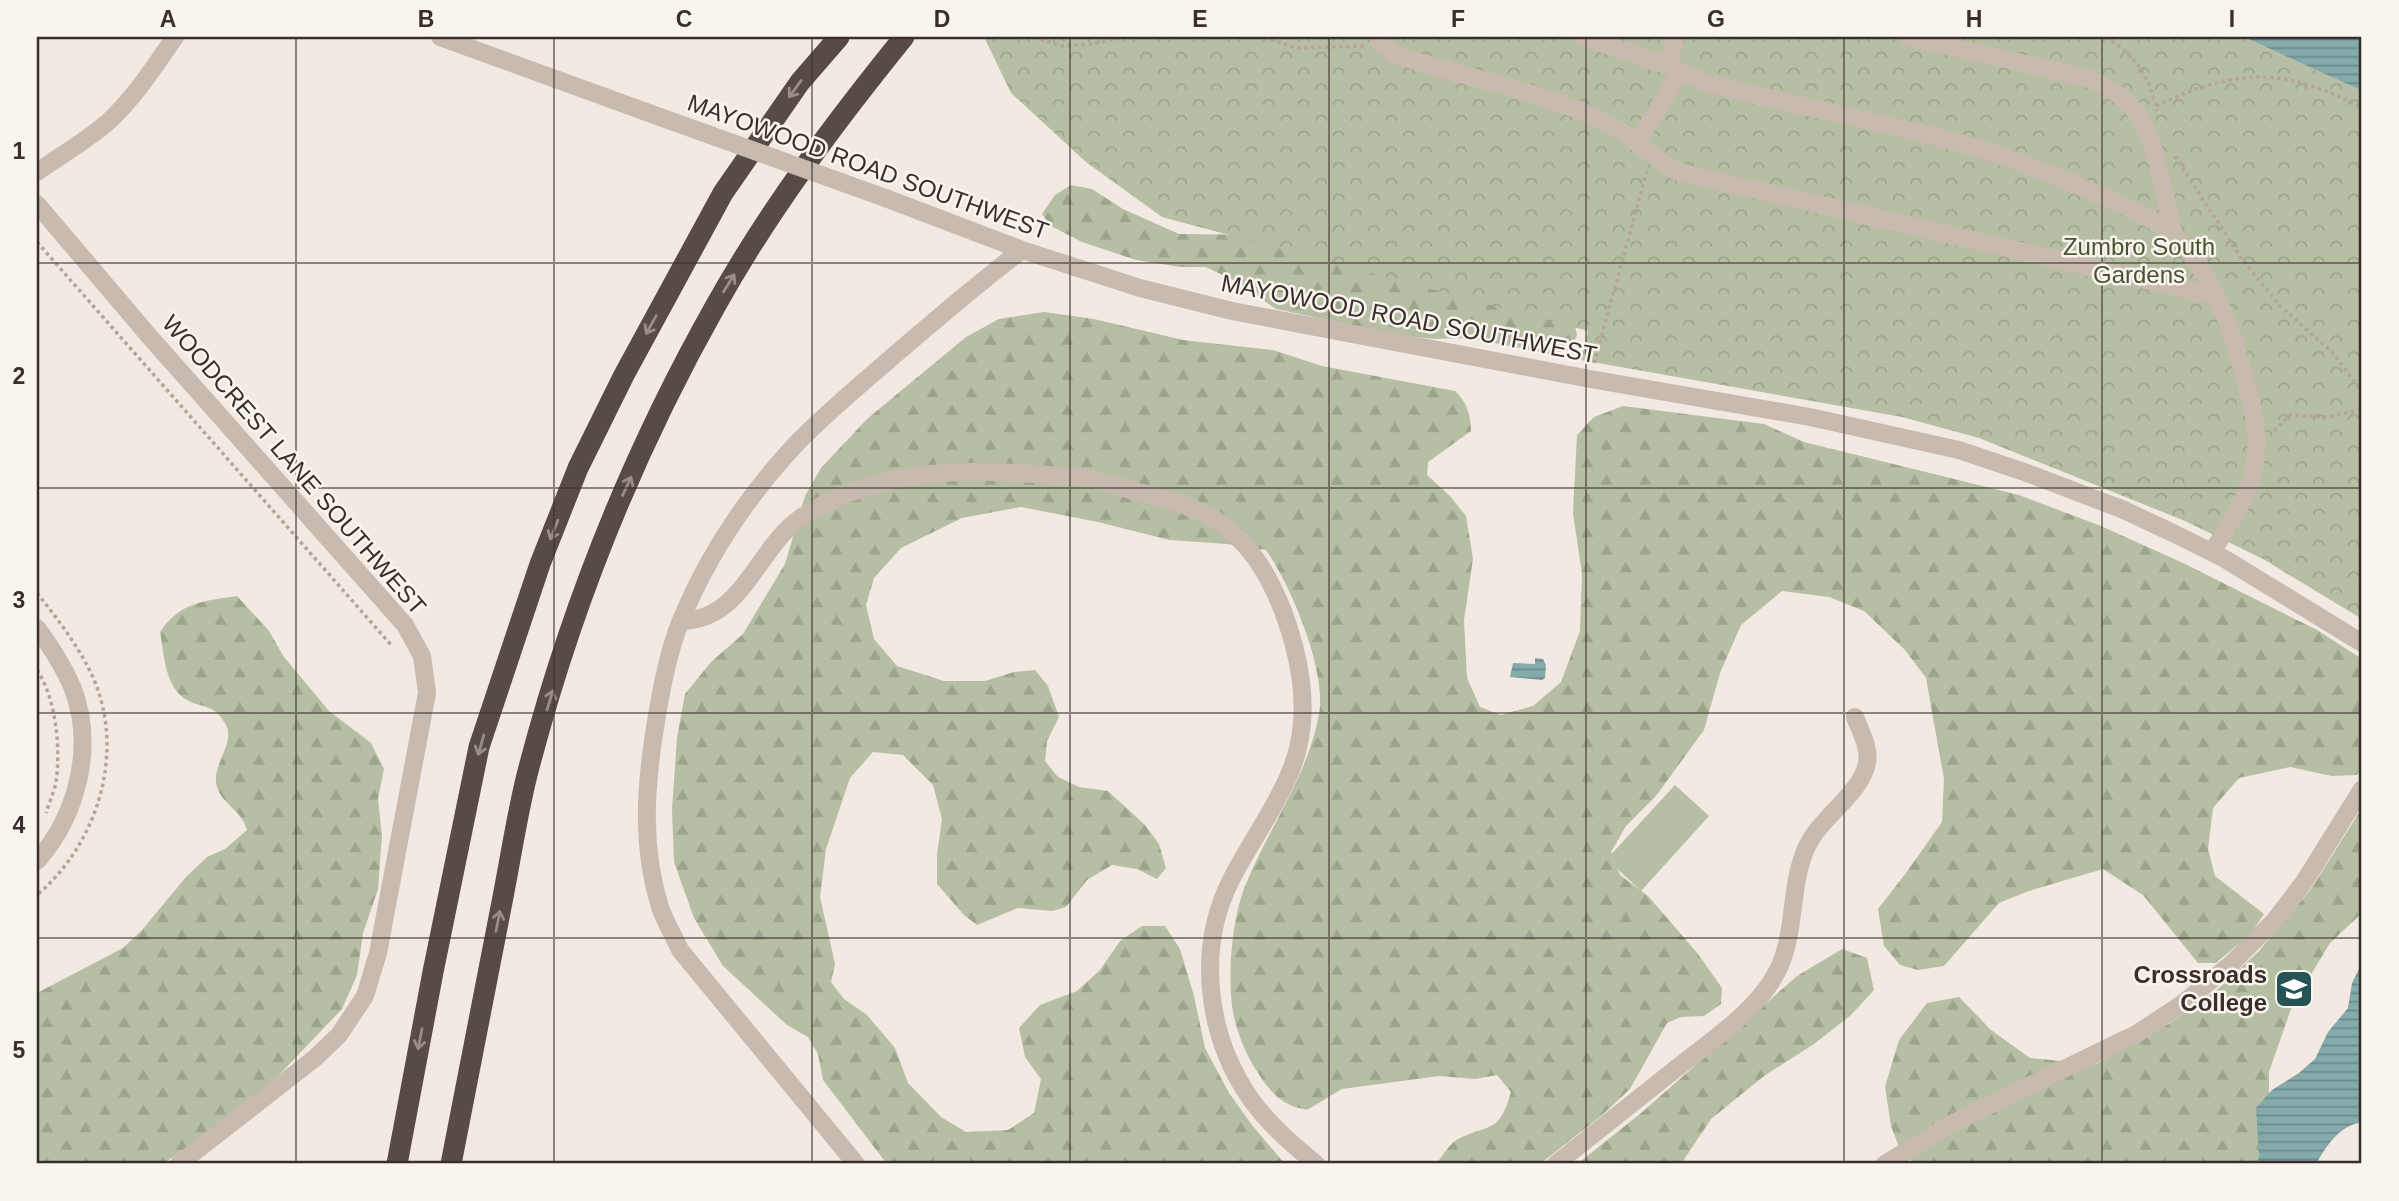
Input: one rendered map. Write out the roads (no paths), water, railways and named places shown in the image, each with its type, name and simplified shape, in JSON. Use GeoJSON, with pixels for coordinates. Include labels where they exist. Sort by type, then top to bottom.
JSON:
{"type":"FeatureCollection","features":[{"type":"Feature","properties":{"kind":"highway"},"geometry":{"type":"LineString","coordinates":[[397,1164],[479,747],[540,564],[578,468],[723,193],[800,82],[839,37]]}},
{"type":"Feature","properties":{"kind":"highway"},"geometry":{"type":"LineString","coordinates":[[451,1164],[527,776],[586,587],[619,503],[666,399],[716,304],[769,220],[844,111],[904,37]]}},
{"type":"Feature","properties":{"kind":"street"},"geometry":{"type":"LineString","coordinates":[[37,172],[106,123],[126,104],[145,82],[175,37]]}},
{"type":"Feature","properties":{"kind":"street","name":"MAYOWOOD ROAD SOUTHWEST"},"geometry":{"type":"LineString","coordinates":[[440,37],[1023,250],[1140,288],[1233,312],[1810,417],[1959,450],[2124,510],[2212,552],[2362,643]]}},
{"type":"Feature","properties":{"kind":"street"},"geometry":{"type":"LineString","coordinates":[[1583,37],[1704,82],[1952,141],[2028,166],[2132,209],[2174,235],[2215,296],[2233,338],[2251,398],[2256,426],[2256,453],[2251,478],[2239,508],[2212,552]]}},
{"type":"Feature","properties":{"kind":"street"},"geometry":{"type":"LineString","coordinates":[[1637,142],[1675,69],[1675,37]]}},
{"type":"Feature","properties":{"kind":"street"},"geometry":{"type":"LineString","coordinates":[[1908,37],[2087,78],[2114,91],[2132,106],[2150,135],[2174,235]]}},
{"type":"Feature","properties":{"kind":"street"},"geometry":{"type":"LineString","coordinates":[[1380,41],[1394,54],[1416,62],[1504,86],[1585,113],[1637,142],[1651,156],[1678,173],[2215,296]]}},
{"type":"Feature","properties":{"kind":"street","name":"WOODCREST LANE SOUTHWEST"},"geometry":{"type":"LineString","coordinates":[[37,204],[405,625],[422,656],[427,693],[378,953],[365,996],[339,1035],[315,1058],[179,1164]]}},
{"type":"Feature","properties":{"kind":"street"},"geometry":{"type":"LineString","coordinates":[[847,1160],[680,950],[661,909],[650,868],[646,818],[649,767],[658,711],[681,621],[705,570],[735,520],[765,479],[832,410],[980,281],[1023,250]]}},
{"type":"Feature","properties":{"kind":"street"},"geometry":{"type":"LineString","coordinates":[[681,621],[698,621],[720,610],[738,593],[766,553],[801,517],[839,497],[892,479],[917,475],[1003,472],[1086,478],[1165,499],[1208,516],[1231,530],[1261,566],[1280,603],[1294,640],[1302,687],[1303,719],[1298,750],[1287,777],[1230,881],[1215,920],[1209,965],[1213,1009],[1226,1054],[1250,1098],[1281,1135],[1316,1164]]}},
{"type":"Feature","properties":{"kind":"street"},"geometry":{"type":"LineString","coordinates":[[37,628],[63,667],[73,690],[81,727],[82,753],[69,814],[57,836],[37,861]]}},
{"type":"Feature","properties":{"kind":"street"},"geometry":{"type":"LineString","coordinates":[[1556,1164],[1730,1025],[1763,994],[1781,964],[1790,932],[1801,862],[1806,850],[1824,821],[1856,788],[1867,762],[1864,740],[1855,716]]}},
{"type":"Feature","properties":{"kind":"street"},"geometry":{"type":"LineString","coordinates":[[1885,1164],[1953,1123],[2138,1033],[2182,1004],[2230,965],[2275,920],[2304,882],[2362,789]]}},
{"type":"Feature","properties":{"kind":"water"},"geometry":{"type":"Polygon","coordinates":[[[2244,37],[2362,37],[2362,91],[2244,37]]]}},
{"type":"Feature","properties":{"kind":"water"},"geometry":{"type":"Polygon","coordinates":[[[1535,658],[1543,659],[1546,665],[1545,678],[1510,677],[1513,663],[1535,664],[1535,658]]]}},
{"type":"Feature","properties":{"kind":"water"},"geometry":{"type":"Polygon","coordinates":[[[2362,963],[2362,1122],[2340,1132],[2329,1143],[2316,1164],[2256,1164],[2259,1157],[2256,1108],[2272,1090],[2315,1059],[2328,1032],[2348,1008],[2352,983],[2362,963]]]}},
{"type":"Feature","properties":{"kind":"place","name":"Crossroads College"},"geometry":{"type":"Point","coordinates":[2294,989]}},
{"type":"Feature","properties":{"kind":"park label","name":"Zumbro South Gardens"},"geometry":{"type":"Point","coordinates":[2139,261]}}]}
